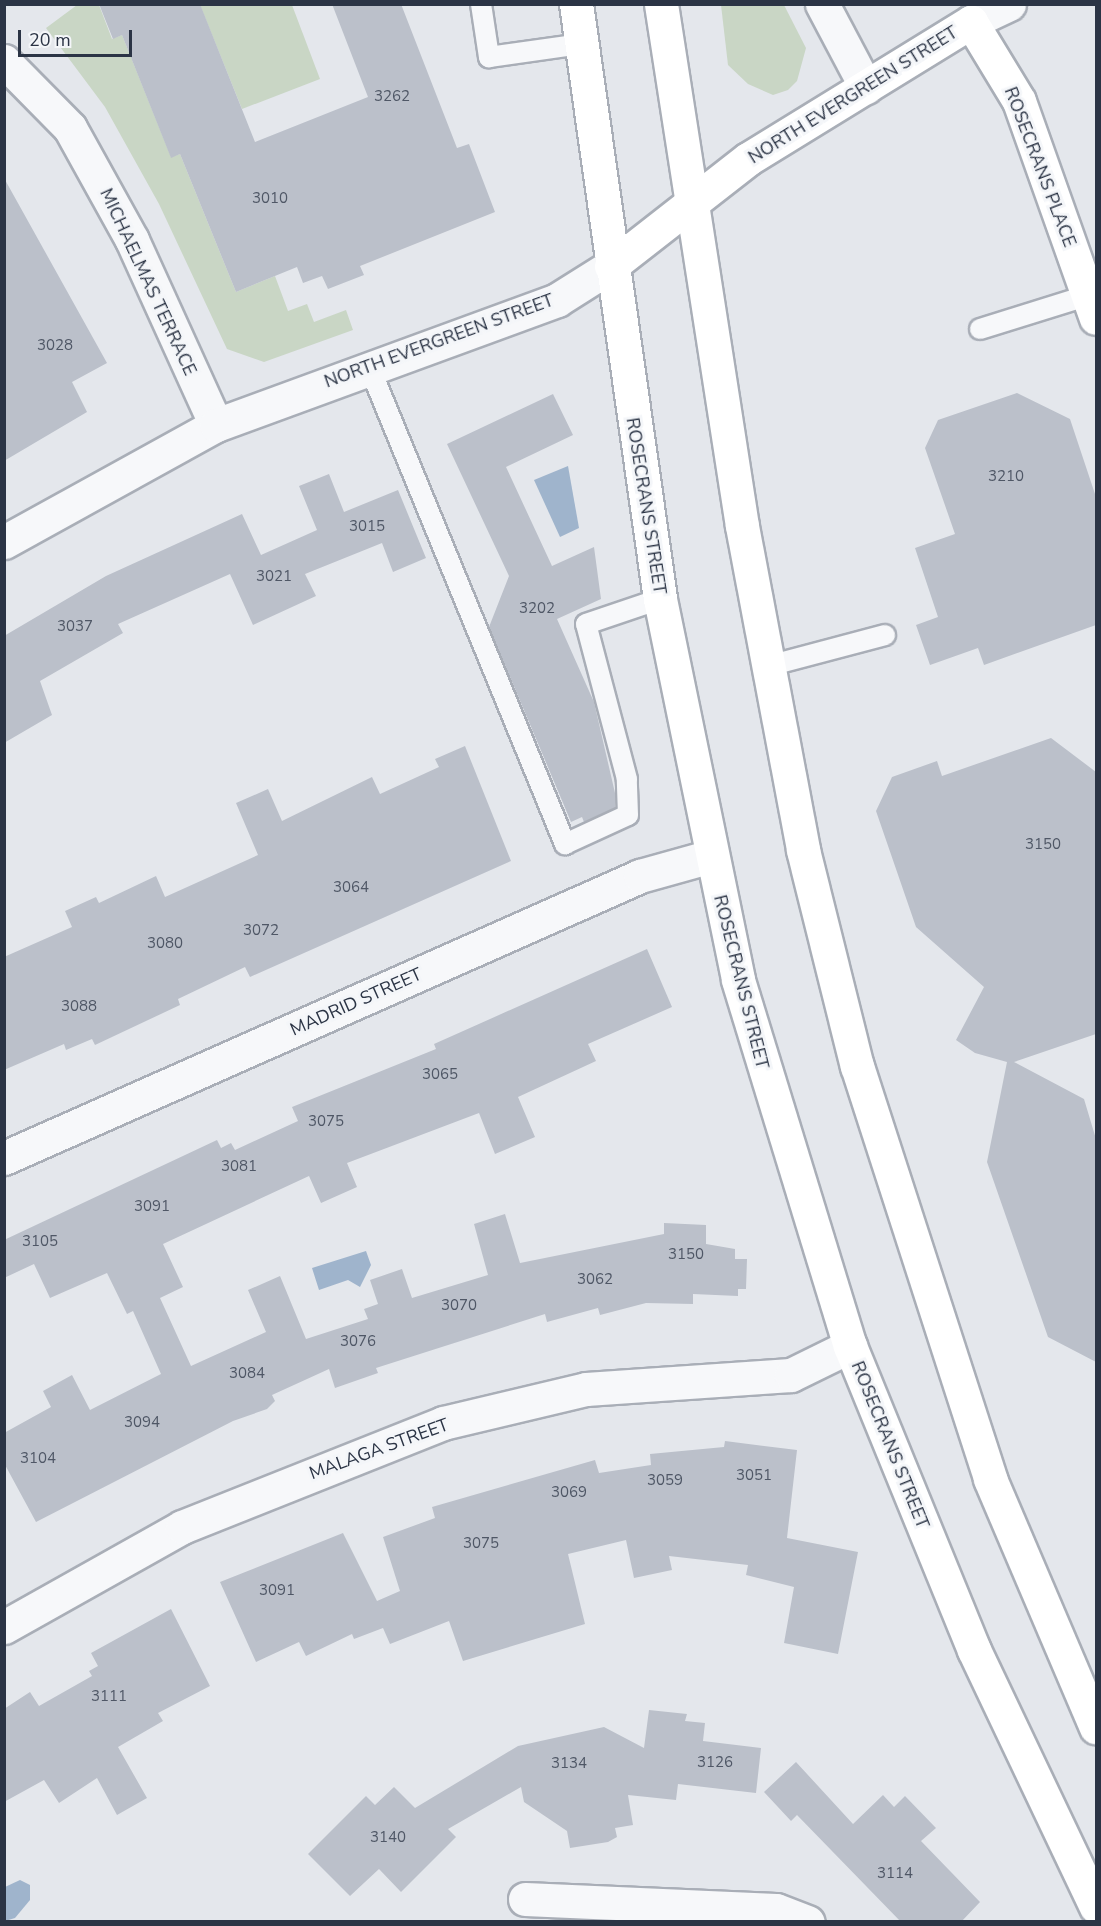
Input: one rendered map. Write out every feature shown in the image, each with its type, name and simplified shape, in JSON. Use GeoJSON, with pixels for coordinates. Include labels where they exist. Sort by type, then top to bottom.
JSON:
{"type":"FeatureCollection","features":[{"type":"Feature","properties":{"kind":"main road","name":"ROSECRANS STREET"},"geometry":{"type":"LineString","coordinates":[[576,4],[610,266],[660,599],[711,856],[768,1087],[850,1346],[974,1650],[1096,1907]]}},
{"type":"Feature","properties":{"kind":"main road"},"geometry":{"type":"LineString","coordinates":[[661,4],[690,199],[768,666],[808,871],[858,1066],[919,1267],[990,1479],[1096,1727]]}},
{"type":"Feature","properties":{"kind":"main road","name":"NORTH EVERGREEN STREET"},"geometry":{"type":"LineString","coordinates":[[610,266],[690,199],[971,22]]}},
{"type":"Feature","properties":{"kind":"main road","name":"ROSECRANS PLACE"},"geometry":{"type":"LineString","coordinates":[[971,22],[1019,101],[1093,307]]}},
{"type":"Feature","properties":{"kind":"street"},"geometry":{"type":"LineString","coordinates":[[822,4],[866,87]]}},
{"type":"Feature","properties":{"kind":"street"},"geometry":{"type":"LineString","coordinates":[[971,22],[1009,4]]}},
{"type":"Feature","properties":{"kind":"street","name":"MICHAELMAS TERRACE"},"geometry":{"type":"LineString","coordinates":[[4,61],[70,128],[132,240],[216,425]]}},
{"type":"Feature","properties":{"kind":"street","name":"NORTH EVERGREEN STREET"},"geometry":{"type":"LineString","coordinates":[[4,542],[216,425],[369,366],[557,300],[610,266]]}},
{"type":"Feature","properties":{"kind":"street","name":"MADRID STREET"},"geometry":{"type":"LineString","coordinates":[[4,1158],[640,876],[711,856]]}},
{"type":"Feature","properties":{"kind":"street","name":"MALAGA STREET"},"geometry":{"type":"LineString","coordinates":[[4,1627],[182,1527],[415,1433],[586,1389],[791,1375],[850,1346]]}},
{"type":"Feature","properties":{"kind":"street"},"geometry":{"type":"LineString","coordinates":[[525,1899],[776,1910],[808,1922]]}},
{"type":"Feature","properties":{"kind":"lane"},"geometry":{"type":"LineString","coordinates":[[482,4],[489,57],[582,44]]}},
{"type":"Feature","properties":{"kind":"lane"},"geometry":{"type":"LineString","coordinates":[[980,329],[1093,307]]}},
{"type":"Feature","properties":{"kind":"lane"},"geometry":{"type":"LineString","coordinates":[[369,366],[566,844],[628,815],[627,779],[586,624],[660,599]]}},
{"type":"Feature","properties":{"kind":"lane"},"geometry":{"type":"LineString","coordinates":[[768,666],[885,634]]}},
{"type":"Feature","properties":{"kind":"green space"},"geometry":{"type":"Polygon","coordinates":[[[77,5],[99,5],[112,39],[122,35],[171,157],[180,154],[236,292],[275,276],[288,311],[307,304],[314,322],[346,310],[353,330],[264,362],[227,349],[159,204],[105,107],[46,28],[77,5]]]}},
{"type":"Feature","properties":{"kind":"green space"},"geometry":{"type":"Polygon","coordinates":[[[200,5],[292,5],[320,79],[242,109],[200,5]]]}},
{"type":"Feature","properties":{"kind":"green space"},"geometry":{"type":"Polygon","coordinates":[[[721,5],[784,5],[806,48],[797,81],[788,90],[773,95],[748,84],[728,65],[721,5]]]}},
{"type":"Feature","properties":{"kind":"water"},"geometry":{"type":"Polygon","coordinates":[[[568,466],[579,528],[560,537],[534,480],[568,466]]]}},
{"type":"Feature","properties":{"kind":"water"},"geometry":{"type":"Polygon","coordinates":[[[366,1251],[371,1265],[360,1287],[348,1280],[319,1290],[312,1268],[366,1251]]]}},
{"type":"Feature","properties":{"kind":"water"},"geometry":{"type":"Polygon","coordinates":[[[20,1880],[30,1885],[30,1900],[15,1918],[5,1921],[5,1887],[20,1880]]]}},
{"type":"Feature","properties":{"kind":"building"},"geometry":{"type":"Polygon","coordinates":[[[99,4],[200,4],[255,142],[368,97],[332,4],[401,4],[457,148],[469,144],[495,212],[360,266],[364,275],[328,289],[322,276],[303,283],[297,267],[236,292],[180,154],[171,158],[122,35],[113,39],[99,4]]]}},
{"type":"Feature","properties":{"kind":"building"},"geometry":{"type":"Polygon","coordinates":[[[4,178],[107,363],[72,382],[87,412],[4,461],[4,178]]]}},
{"type":"Feature","properties":{"kind":"building"},"geometry":{"type":"Polygon","coordinates":[[[1017,393],[1070,419],[1096,497],[1096,625],[984,665],[978,648],[930,665],[916,625],[938,617],[915,548],[955,534],[925,448],[938,420],[1017,393]]]}},
{"type":"Feature","properties":{"kind":"building"},"geometry":{"type":"Polygon","coordinates":[[[553,394],[573,435],[506,467],[552,566],[594,547],[601,599],[557,619],[594,702],[615,793],[615,808],[584,822],[582,817],[571,822],[489,627],[509,576],[447,444],[553,394]]]}},
{"type":"Feature","properties":{"kind":"building"},"geometry":{"type":"Polygon","coordinates":[[[329,474],[344,512],[398,490],[426,558],[393,572],[382,543],[305,574],[316,596],[253,625],[230,574],[118,624],[123,633],[40,681],[52,715],[4,743],[4,636],[106,576],[242,514],[261,555],[317,530],[299,486],[329,474]]]}},
{"type":"Feature","properties":{"kind":"building"},"geometry":{"type":"Polygon","coordinates":[[[1051,738],[1096,772],[1096,1034],[1014,1062],[1084,1099],[1096,1139],[1096,1362],[1048,1337],[987,1162],[1007,1062],[975,1053],[956,1040],[984,987],[916,927],[876,811],[892,777],[937,761],[942,776],[1051,738]]]}},
{"type":"Feature","properties":{"kind":"building"},"geometry":{"type":"Polygon","coordinates":[[[465,746],[511,861],[250,977],[245,967],[178,999],[180,1005],[95,1045],[92,1039],[66,1050],[64,1044],[4,1070],[4,957],[72,927],[65,911],[96,897],[99,903],[156,876],[165,897],[258,855],[236,803],[268,789],[282,821],[372,777],[380,794],[439,767],[435,759],[465,746]]]}},
{"type":"Feature","properties":{"kind":"building"},"geometry":{"type":"Polygon","coordinates":[[[647,949],[672,1007],[588,1044],[596,1061],[518,1097],[535,1137],[495,1154],[479,1113],[347,1163],[357,1187],[321,1203],[309,1176],[163,1244],[183,1287],[160,1298],[191,1366],[266,1332],[248,1290],[280,1276],[306,1339],[368,1319],[364,1309],[378,1304],[370,1280],[402,1269],[412,1298],[488,1275],[474,1224],[505,1214],[520,1263],[664,1234],[664,1223],[706,1225],[706,1244],[735,1249],[735,1259],[747,1259],[746,1289],[738,1289],[738,1296],[693,1294],[693,1304],[646,1303],[600,1315],[598,1308],[547,1322],[545,1314],[376,1368],[378,1373],[335,1388],[329,1369],[272,1395],[275,1401],[267,1409],[233,1421],[36,1522],[4,1463],[4,1433],[51,1407],[43,1391],[72,1375],[90,1410],[161,1374],[133,1311],[127,1314],[107,1273],[50,1298],[34,1264],[4,1278],[4,1240],[217,1140],[221,1148],[231,1143],[235,1150],[298,1121],[292,1107],[436,1049],[434,1044],[647,949]]]}},
{"type":"Feature","properties":{"kind":"building"},"geometry":{"type":"Polygon","coordinates":[[[725,1441],[797,1450],[787,1538],[858,1552],[838,1654],[784,1643],[794,1587],[746,1575],[748,1565],[669,1556],[672,1570],[634,1578],[626,1540],[568,1554],[585,1624],[463,1661],[449,1621],[390,1644],[383,1628],[354,1639],[352,1634],[306,1656],[299,1642],[256,1662],[220,1582],[343,1533],[377,1601],[400,1591],[383,1537],[435,1518],[432,1507],[595,1460],[599,1473],[651,1465],[650,1454],[724,1447],[725,1441]]]}},
{"type":"Feature","properties":{"kind":"building"},"geometry":{"type":"Polygon","coordinates":[[[171,1609],[210,1686],[158,1713],[163,1721],[118,1747],[147,1798],[117,1815],[97,1778],[59,1803],[44,1780],[4,1802],[4,1709],[30,1692],[39,1706],[92,1676],[89,1671],[98,1666],[91,1653],[171,1609]]]}},
{"type":"Feature","properties":{"kind":"building"},"geometry":{"type":"Polygon","coordinates":[[[649,1710],[687,1714],[685,1721],[705,1723],[703,1741],[761,1748],[756,1793],[678,1784],[676,1800],[628,1795],[633,1825],[615,1828],[617,1837],[608,1842],[570,1848],[567,1831],[524,1802],[521,1787],[448,1829],[456,1837],[401,1892],[379,1869],[350,1896],[308,1854],[366,1796],[375,1805],[394,1787],[415,1808],[518,1746],[604,1727],[644,1748],[649,1710]]]}},
{"type":"Feature","properties":{"kind":"building"},"geometry":{"type":"Polygon","coordinates":[[[796,1762],[853,1824],[883,1795],[894,1807],[905,1796],[936,1828],[921,1841],[980,1902],[961,1922],[901,1922],[797,1815],[791,1821],[764,1792],[796,1762]]]}}]}
